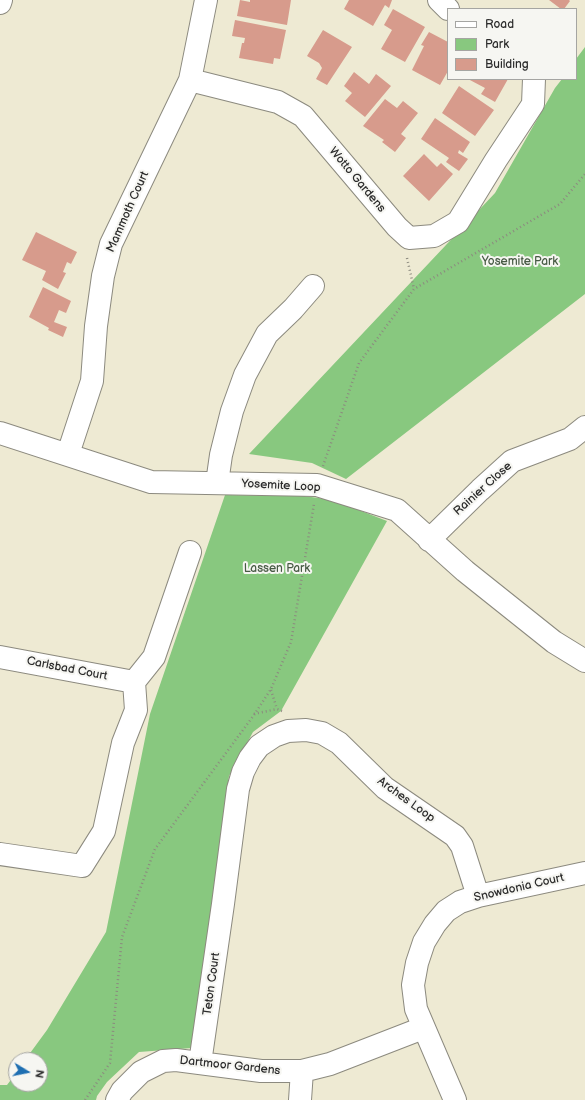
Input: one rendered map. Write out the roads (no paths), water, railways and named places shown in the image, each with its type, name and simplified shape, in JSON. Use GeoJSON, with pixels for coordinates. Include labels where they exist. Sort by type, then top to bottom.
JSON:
{"type":"FeatureCollection","features":[{"type":"Feature","properties":{"kind":"street","name":"Mammoth Court"},"geometry":{"type":"LineString","coordinates":[[68,454],[92,381],[96,326],[103,276],[111,244],[190,80],[206,0]]}},
{"type":"Feature","properties":{"kind":"street"},"geometry":{"type":"LineString","coordinates":[[439,0],[447,8]]}},
{"type":"Feature","properties":{"kind":"street","name":"Wotto Gardens"},"geometry":{"type":"LineString","coordinates":[[190,80],[278,102],[303,116],[397,227],[409,238],[434,236],[458,222],[533,104],[534,80]]}},
{"type":"Feature","properties":{"kind":"street"},"geometry":{"type":"LineString","coordinates":[[217,483],[221,455],[232,411],[245,374],[267,334],[293,309],[312,286]]}},
{"type":"Feature","properties":{"kind":"street","name":"Rainier Close"},"geometry":{"type":"LineString","coordinates":[[429,540],[512,461],[570,439],[585,427]]}},
{"type":"Feature","properties":{"kind":"street","name":"Yosemite Loop"},"geometry":{"type":"LineString","coordinates":[[0,433],[151,482],[317,485],[397,510],[465,571],[554,642],[585,661]]}},
{"type":"Feature","properties":{"kind":"street"},"geometry":{"type":"LineString","coordinates":[[0,854],[82,866],[104,831],[123,743],[136,710],[134,682],[154,657],[190,552]]}},
{"type":"Feature","properties":{"kind":"street","name":"Carlsbad Court"},"geometry":{"type":"LineString","coordinates":[[0,657],[134,682]]}},
{"type":"Feature","properties":{"kind":"street","name":"Arches Loop"},"geometry":{"type":"LineString","coordinates":[[223,904],[238,789],[243,772],[250,758],[259,746],[274,736],[288,731],[303,722],[339,743],[385,788],[455,836],[462,846],[478,896]]}},
{"type":"Feature","properties":{"kind":"street","name":"Snowdonia Court"},"geometry":{"type":"LineString","coordinates":[[455,1100],[416,1009],[413,985],[417,963],[424,942],[435,924],[446,911],[460,902],[478,896],[585,873]]}},
{"type":"Feature","properties":{"kind":"street","name":"Teton Court"},"geometry":{"type":"LineString","coordinates":[[200,1063],[223,904]]}},
{"type":"Feature","properties":{"kind":"street","name":"Dartmoor Gardens"},"geometry":{"type":"LineString","coordinates":[[117,1100],[122,1091],[141,1072],[164,1061],[176,1060],[261,1072],[302,1071],[330,1064],[423,1028]]}},
{"type":"Feature","properties":{"kind":"street"},"geometry":{"type":"LineString","coordinates":[[300,1100],[302,1071]]}},
{"type":"Feature","properties":{"kind":"park label","name":"Yosemite Park"},"geometry":{"type":"Point","coordinates":[520,262]}},
{"type":"Feature","properties":{"kind":"park label","name":"Lassen Park"},"geometry":{"type":"Point","coordinates":[277,569]}}]}
